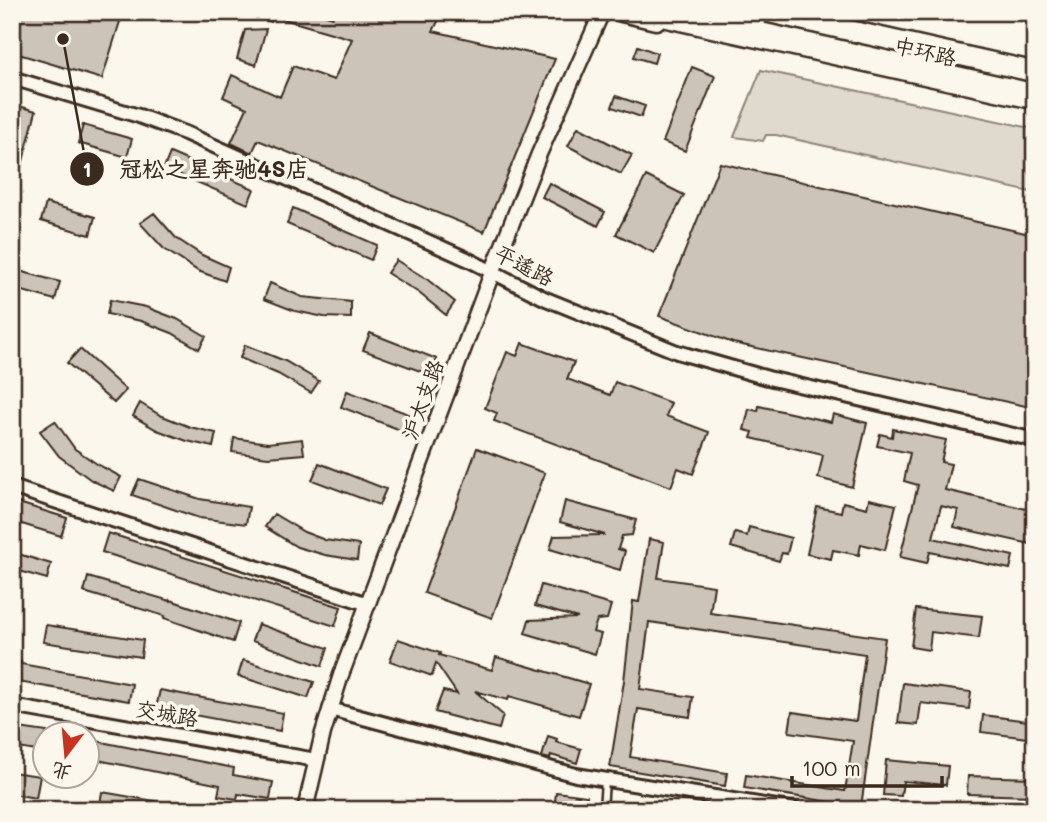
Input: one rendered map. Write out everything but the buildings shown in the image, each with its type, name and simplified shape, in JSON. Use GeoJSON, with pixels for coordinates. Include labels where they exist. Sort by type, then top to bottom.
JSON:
{"type":"FeatureCollection","features":[{"type":"Feature","properties":{"kind":"highway","name":"中环路"},"geometry":{"type":"LineString","coordinates":[[642,12],[1035,102]]}},
{"type":"Feature","properties":{"kind":"highway","name":"中环路"},"geometry":{"type":"LineString","coordinates":[[767,12],[1035,72]]}},
{"type":"Feature","properties":{"kind":"main road"},"geometry":{"type":"LineString","coordinates":[[622,12],[1035,102]]}},
{"type":"Feature","properties":{"kind":"main road"},"geometry":{"type":"LineString","coordinates":[[674,12],[1035,91]]}},
{"type":"Feature","properties":{"kind":"main road"},"geometry":{"type":"LineString","coordinates":[[718,12],[1035,82]]}},
{"type":"Feature","properties":{"kind":"main road"},"geometry":{"type":"LineString","coordinates":[[792,12],[1035,66]]}},
{"type":"Feature","properties":{"kind":"main road"},"geometry":{"type":"LineString","coordinates":[[798,30],[841,23]]}},
{"type":"Feature","properties":{"kind":"main road"},"geometry":{"type":"LineString","coordinates":[[923,41],[966,67]]}},
{"type":"Feature","properties":{"kind":"street","name":"沪太支路"},"geometry":{"type":"LineString","coordinates":[[305,810],[330,709],[368,604],[492,272],[539,154],[602,12]]}},
{"type":"Feature","properties":{"kind":"street","name":"平遥路"},"geometry":{"type":"LineString","coordinates":[[12,79],[148,119],[186,133],[455,253],[546,299],[677,352],[768,378],[1035,440]]}},
{"type":"Feature","properties":{"kind":"street"},"geometry":{"type":"LineString","coordinates":[[12,487],[368,604]]}},
{"type":"Feature","properties":{"kind":"street","name":"交城路"},"geometry":{"type":"LineString","coordinates":[[12,706],[316,760]]}},
{"type":"Feature","properties":{"kind":"street"},"geometry":{"type":"LineString","coordinates":[[330,709],[529,764],[605,781],[789,809]]}},
{"type":"Feature","properties":{"kind":"lane"},"geometry":{"type":"LineString","coordinates":[[603,810],[605,781]]}},
{"type":"Feature","properties":{"kind":"shaded area"},"geometry":{"type":"Polygon","coordinates":[[[761,70],[1035,129],[1035,193],[776,135],[766,135],[763,141],[734,137],[761,70]]]}},
{"type":"Feature","properties":{"kind":"place","name":"冠松之星奔驰4S店"},"geometry":{"type":"Point","coordinates":[63,39]}}]}
